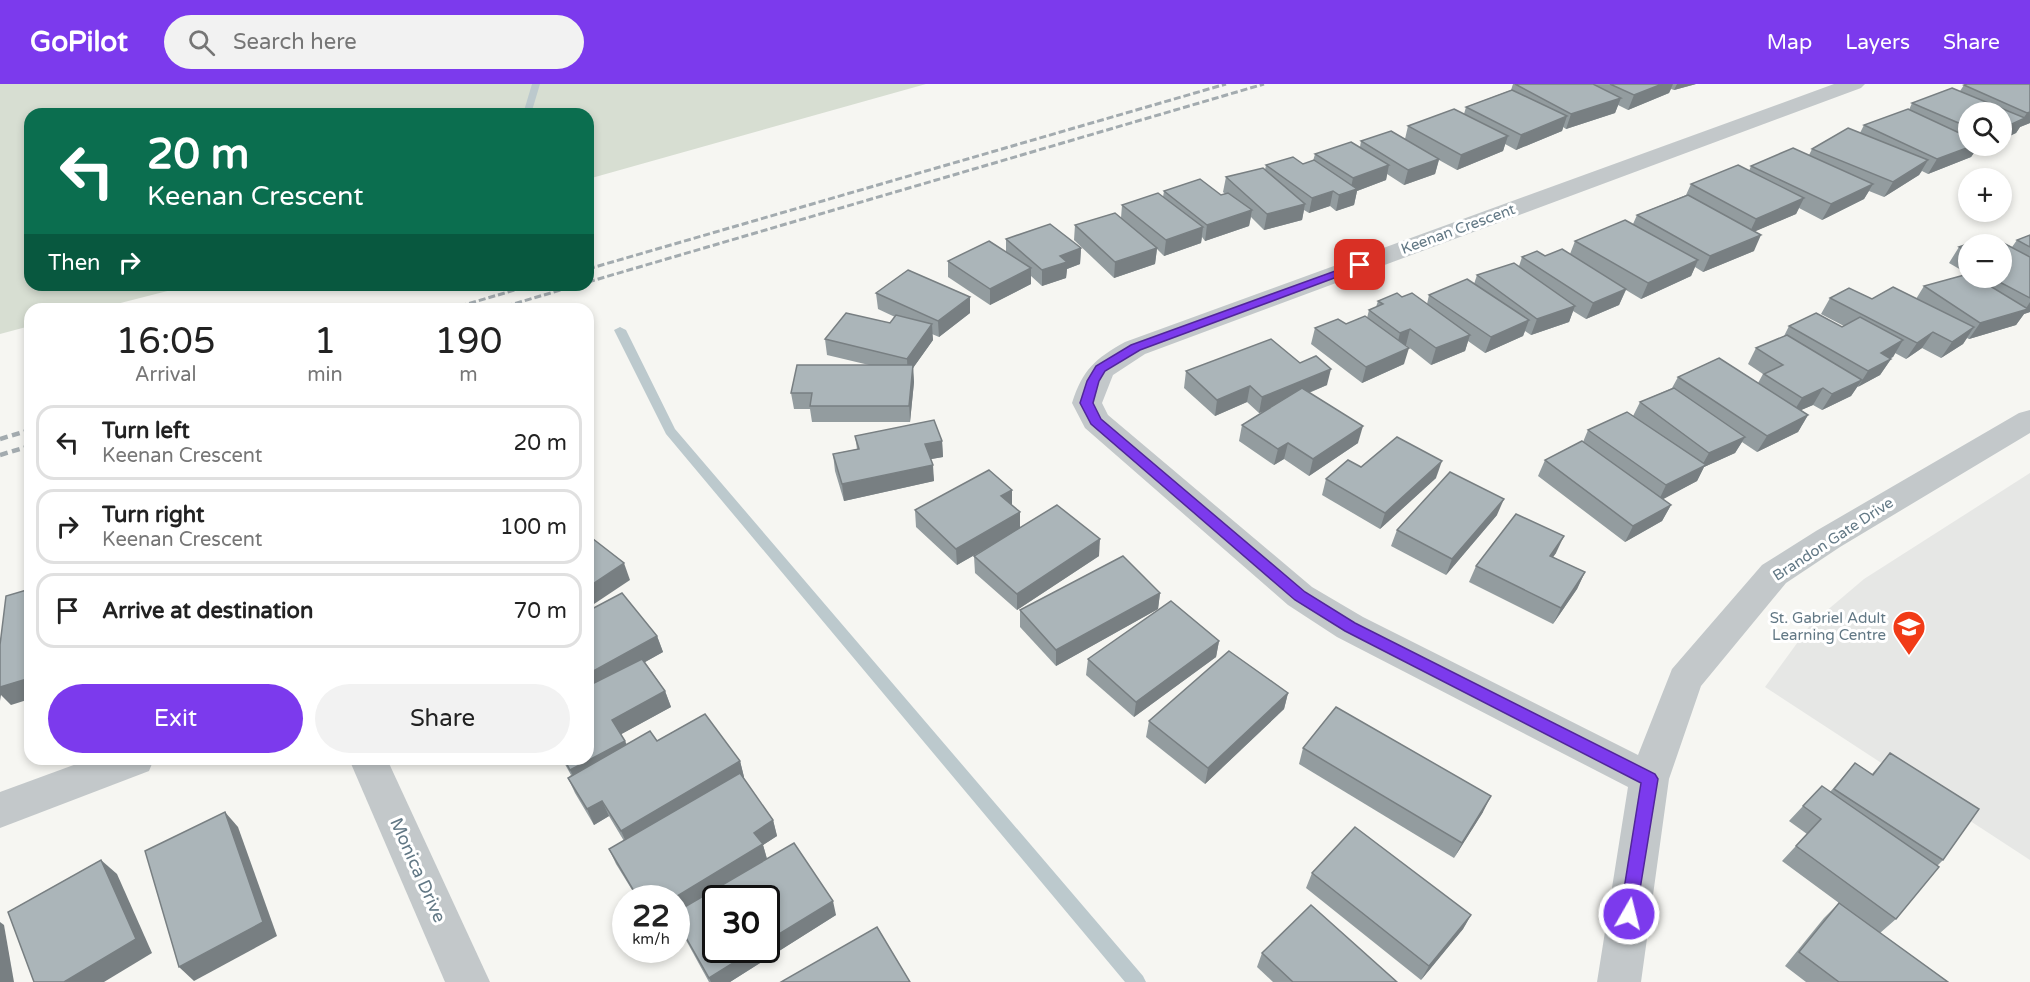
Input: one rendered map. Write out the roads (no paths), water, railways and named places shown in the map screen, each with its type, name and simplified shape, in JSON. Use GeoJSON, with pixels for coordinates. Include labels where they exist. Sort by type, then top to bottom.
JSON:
{"type":"FeatureCollection","features":[{"type":"Feature","properties":{"kind":"street","name":"Keenan Crescent"},"geometry":{"type":"LineString","coordinates":[[1649,779],[1350,627],[1300,596],[1096,421],[1087,403],[1093,381],[1100,368],[1136,348],[1854,84]]}},
{"type":"Feature","properties":{"kind":"street","name":"Brandon Gate Drive"},"geometry":{"type":"LineString","coordinates":[[1618,982],[1649,779],[1685,679],[1774,574],[1828,539],[2030,420]]}},
{"type":"Feature","properties":{"kind":"street"},"geometry":{"type":"LineString","coordinates":[[0,810],[119,765]]}},
{"type":"Feature","properties":{"kind":"street","name":"Monica Drive"},"geometry":{"type":"LineString","coordinates":[[371,765],[468,982]]}},
{"type":"Feature","properties":{"kind":"waterway"},"geometry":{"type":"LineString","coordinates":[[529,108],[536,84]]}},
{"type":"Feature","properties":{"kind":"waterway"},"geometry":{"type":"LineString","coordinates":[[620,330],[670,431],[1137,982]]}},
{"type":"Feature","properties":{"kind":"railway"},"geometry":{"type":"LineString","coordinates":[[594,267],[1226,84]]}},
{"type":"Feature","properties":{"kind":"railway"},"geometry":{"type":"LineString","coordinates":[[594,280],[1264,84]]}},
{"type":"Feature","properties":{"kind":"railway"},"geometry":{"type":"LineString","coordinates":[[470,303],[512,291]]}},
{"type":"Feature","properties":{"kind":"railway"},"geometry":{"type":"LineString","coordinates":[[516,303],[558,291]]}},
{"type":"Feature","properties":{"kind":"railway"},"geometry":{"type":"LineString","coordinates":[[0,439],[24,432]]}},
{"type":"Feature","properties":{"kind":"railway"},"geometry":{"type":"LineString","coordinates":[[0,455],[24,448]]}},
{"type":"Feature","properties":{"kind":"place","name":"St. Gabriel Adult Learning Centre"},"geometry":{"type":"Point","coordinates":[1909,656]}}]}
